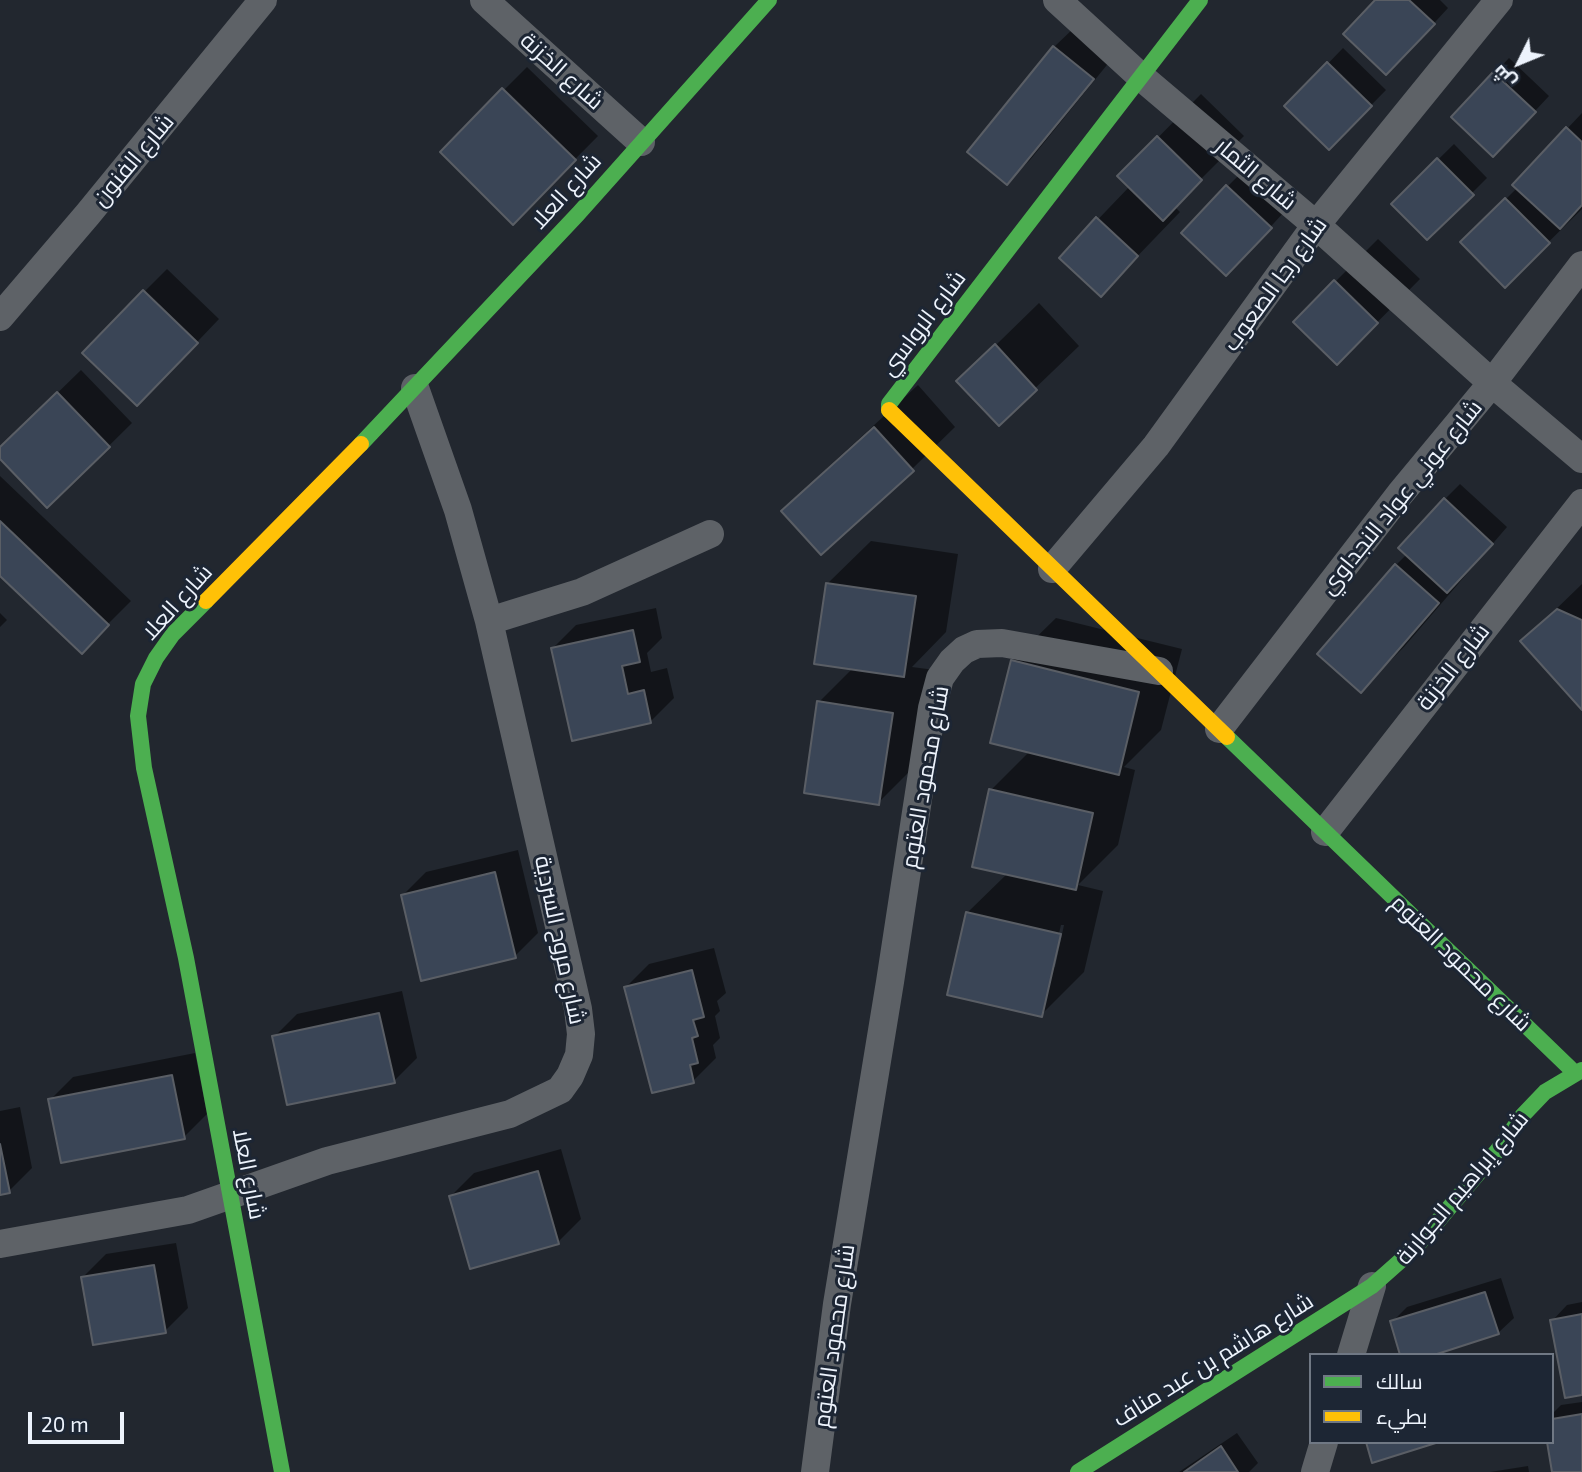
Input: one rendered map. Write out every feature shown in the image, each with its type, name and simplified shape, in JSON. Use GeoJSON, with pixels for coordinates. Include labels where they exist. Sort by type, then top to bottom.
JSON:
{"type":"FeatureCollection","features":[{"type":"Feature","properties":{"kind":"street","name":"شارع الفنون"},"geometry":{"type":"LineString","coordinates":[[0,317],[97,204],[263,0]]}},
{"type":"Feature","properties":{"kind":"street","name":"شارع الخزنة"},"geometry":{"type":"LineString","coordinates":[[484,0],[641,142]]}},
{"type":"Feature","properties":{"kind":"street","name":"شارع العلا"},"geometry":{"type":"LineString","coordinates":[[282,1472],[186,958],[144,768],[138,716],[143,684],[156,658],[173,634],[312,496],[415,388],[578,214],[769,0]]}},
{"type":"Feature","properties":{"kind":"street","name":"شارع الثمار"},"geometry":{"type":"LineString","coordinates":[[1057,0],[1140,76],[1316,225],[1492,383],[1582,459]]}},
{"type":"Feature","properties":{"kind":"street","name":"شارع الرواسي"},"geometry":{"type":"LineString","coordinates":[[1158,671],[889,412],[888,408],[1199,0]]}},
{"type":"Feature","properties":{"kind":"street","name":"شارع رجا الصعوب"},"geometry":{"type":"LineString","coordinates":[[1052,569],[1156,446],[1316,225],[1499,0]]}},
{"type":"Feature","properties":{"kind":"street","name":"شارع عوني عواد النجداوي"},"geometry":{"type":"LineString","coordinates":[[1219,729],[1400,494],[1492,383],[1582,265]]}},
{"type":"Feature","properties":{"kind":"street","name":"شارع مروح السردية"},"geometry":{"type":"LineString","coordinates":[[0,1244],[188,1210],[327,1161],[510,1114],[560,1090],[579,1055],[581,1034],[578,1009],[489,621],[458,510],[415,388]]}},
{"type":"Feature","properties":{"kind":"street","name":"شارع الخزنة"},"geometry":{"type":"LineString","coordinates":[[1325,832],[1582,503]]}},
{"type":"Feature","properties":{"kind":"street"},"geometry":{"type":"LineString","coordinates":[[489,621],[582,592],[710,534]]}},
{"type":"Feature","properties":{"kind":"street","name":"شارع محمود العتوم"},"geometry":{"type":"LineString","coordinates":[[815,1472],[839,1290],[932,708],[940,678],[951,661],[977,643],[1002,643],[1158,671],[1579,1072]]}},
{"type":"Feature","properties":{"kind":"street","name":"شارع إبراهيم الجوارنة"},"geometry":{"type":"LineString","coordinates":[[1372,1286],[1416,1247],[1497,1151],[1523,1115],[1545,1092],[1579,1072]]}},
{"type":"Feature","properties":{"kind":"street"},"geometry":{"type":"LineString","coordinates":[[1352,1353],[1372,1286]]}},
{"type":"Feature","properties":{"kind":"street","name":"شارع هاشم بن عبد مناف"},"geometry":{"type":"LineString","coordinates":[[1078,1472],[1372,1286]]}},
{"type":"Feature","properties":{"kind":"street"},"geometry":{"type":"LineString","coordinates":[[1315,1472],[1323,1444]]}},
{"type":"Feature","properties":{"kind":"building"},"geometry":{"type":"Polygon","coordinates":[[[1375,0],[1409,0],[1435,24],[1386,75],[1343,34],[1375,0]]]}},
{"type":"Feature","properties":{"kind":"building"},"geometry":{"type":"Polygon","coordinates":[[[1053,46],[1094,79],[1007,185],[967,152],[1053,46]]]}},
{"type":"Feature","properties":{"kind":"building"},"geometry":{"type":"Polygon","coordinates":[[[1327,62],[1372,106],[1329,150],[1284,106],[1327,62]]]}},
{"type":"Feature","properties":{"kind":"building"},"geometry":{"type":"Polygon","coordinates":[[[1493,72],[1536,112],[1493,157],[1451,117],[1493,72]]]}},
{"type":"Feature","properties":{"kind":"building"},"geometry":{"type":"Polygon","coordinates":[[[502,88],[576,160],[513,225],[440,152],[502,88]]]}},
{"type":"Feature","properties":{"kind":"building"},"geometry":{"type":"Polygon","coordinates":[[[1566,127],[1582,142],[1582,205],[1560,229],[1512,185],[1566,127]]]}},
{"type":"Feature","properties":{"kind":"building"},"geometry":{"type":"Polygon","coordinates":[[[1157,136],[1202,180],[1163,221],[1117,176],[1157,136]]]}},
{"type":"Feature","properties":{"kind":"building"},"geometry":{"type":"Polygon","coordinates":[[[1437,158],[1474,195],[1427,240],[1391,204],[1437,158]]]}},
{"type":"Feature","properties":{"kind":"building"},"geometry":{"type":"Polygon","coordinates":[[[1226,185],[1272,228],[1226,276],[1181,233],[1226,185]]]}},
{"type":"Feature","properties":{"kind":"building"},"geometry":{"type":"Polygon","coordinates":[[[1505,198],[1550,243],[1505,288],[1460,242],[1505,198]]]}},
{"type":"Feature","properties":{"kind":"building"},"geometry":{"type":"Polygon","coordinates":[[[1096,217],[1138,256],[1101,297],[1059,258],[1096,217]]]}},
{"type":"Feature","properties":{"kind":"building"},"geometry":{"type":"Polygon","coordinates":[[[1334,280],[1378,323],[1337,365],[1293,322],[1334,280]]]}},
{"type":"Feature","properties":{"kind":"building"},"geometry":{"type":"Polygon","coordinates":[[[143,290],[198,343],[137,406],[82,353],[143,290]]]}},
{"type":"Feature","properties":{"kind":"building"},"geometry":{"type":"Polygon","coordinates":[[[995,344],[1037,390],[999,426],[956,381],[995,344]]]}},
{"type":"Feature","properties":{"kind":"building"},"geometry":{"type":"Polygon","coordinates":[[[57,392],[110,447],[47,508],[0,459],[0,447],[57,392]]]}},
{"type":"Feature","properties":{"kind":"building"},"geometry":{"type":"Polygon","coordinates":[[[874,427],[914,471],[821,555],[781,511],[874,427]]]}},
{"type":"Feature","properties":{"kind":"building"},"geometry":{"type":"Polygon","coordinates":[[[1444,498],[1493,544],[1447,593],[1398,548],[1444,498]]]}},
{"type":"Feature","properties":{"kind":"building"},"geometry":{"type":"Polygon","coordinates":[[[0,521],[109,625],[82,654],[0,576],[0,521]]]}},
{"type":"Feature","properties":{"kind":"building"},"geometry":{"type":"Polygon","coordinates":[[[1395,564],[1439,603],[1361,693],[1317,654],[1395,564]]]}},
{"type":"Feature","properties":{"kind":"building"},"geometry":{"type":"Polygon","coordinates":[[[826,583],[916,596],[904,677],[814,664],[826,583]]]}},
{"type":"Feature","properties":{"kind":"building"},"geometry":{"type":"Polygon","coordinates":[[[1557,609],[1582,620],[1582,710],[1520,641],[1557,609]]]}},
{"type":"Feature","properties":{"kind":"building"},"geometry":{"type":"Polygon","coordinates":[[[633,630],[640,662],[622,666],[628,694],[644,690],[651,723],[572,741],[551,648],[633,630]]]}},
{"type":"Feature","properties":{"kind":"building"},"geometry":{"type":"Polygon","coordinates":[[[1011,660],[1139,692],[1119,775],[990,743],[1011,660]]]}},
{"type":"Feature","properties":{"kind":"building"},"geometry":{"type":"Polygon","coordinates":[[[817,701],[893,713],[879,805],[804,793],[817,701]]]}},
{"type":"Feature","properties":{"kind":"building"},"geometry":{"type":"Polygon","coordinates":[[[989,789],[1093,813],[1076,890],[972,867],[989,789]]]}},
{"type":"Feature","properties":{"kind":"building"},"geometry":{"type":"Polygon","coordinates":[[[495,872],[516,958],[421,981],[401,895],[495,872]]]}},
{"type":"Feature","properties":{"kind":"building"},"geometry":{"type":"Polygon","coordinates":[[[966,912],[1061,934],[1042,1017],[947,995],[966,912]]]}},
{"type":"Feature","properties":{"kind":"building"},"geometry":{"type":"Polygon","coordinates":[[[692,970],[704,1017],[693,1020],[698,1036],[692,1038],[698,1063],[690,1065],[694,1083],[652,1093],[624,987],[692,970]]]}},
{"type":"Feature","properties":{"kind":"building"},"geometry":{"type":"Polygon","coordinates":[[[379,1013],[395,1083],[287,1105],[272,1036],[379,1013]]]}},
{"type":"Feature","properties":{"kind":"building"},"geometry":{"type":"Polygon","coordinates":[[[172,1075],[185,1139],[61,1163],[48,1099],[172,1075]]]}},
{"type":"Feature","properties":{"kind":"building"},"geometry":{"type":"Polygon","coordinates":[[[0,1144],[10,1193],[0,1195],[0,1144]]]}},
{"type":"Feature","properties":{"kind":"building"},"geometry":{"type":"Polygon","coordinates":[[[538,1171],[559,1244],[470,1269],[449,1196],[538,1171]]]}},
{"type":"Feature","properties":{"kind":"building"},"geometry":{"type":"Polygon","coordinates":[[[154,1265],[166,1333],[93,1345],[81,1277],[154,1265]]]}},
{"type":"Feature","properties":{"kind":"building"},"geometry":{"type":"Polygon","coordinates":[[[1485,1292],[1499,1334],[1440,1353],[1399,1353],[1390,1321],[1485,1292]]]}},
{"type":"Feature","properties":{"kind":"building"},"geometry":{"type":"Polygon","coordinates":[[[1582,1314],[1582,1395],[1565,1398],[1550,1320],[1582,1314]]]}},
{"type":"Feature","properties":{"kind":"building"},"geometry":{"type":"Polygon","coordinates":[[[1582,1414],[1582,1472],[1552,1472],[1547,1444],[1554,1444],[1554,1419],[1582,1414]]]}},
{"type":"Feature","properties":{"kind":"building"},"geometry":{"type":"Polygon","coordinates":[[[1367,1444],[1433,1444],[1372,1463],[1367,1444]]]}},
{"type":"Feature","properties":{"kind":"building"},"geometry":{"type":"Polygon","coordinates":[[[1221,1446],[1238,1472],[1184,1472],[1221,1446]]]}},
{"type":"Feature","properties":{"kind":"traffic: fast"},"geometry":{"type":"LineString","coordinates":[[361,444],[578,214],[769,0]]}},
{"type":"Feature","properties":{"kind":"traffic: fast"},"geometry":{"type":"LineString","coordinates":[[889,410],[889,404],[1200,0]]}},
{"type":"Feature","properties":{"kind":"traffic: fast"},"geometry":{"type":"LineString","coordinates":[[206,601],[173,634],[156,658],[143,684],[138,716],[144,768],[186,958],[282,1472]]}},
{"type":"Feature","properties":{"kind":"traffic: fast"},"geometry":{"type":"LineString","coordinates":[[1227,737],[1575,1073]]}},
{"type":"Feature","properties":{"kind":"traffic: fast"},"geometry":{"type":"LineString","coordinates":[[1078,1472],[1372,1286],[1416,1247],[1497,1151],[1523,1115],[1545,1092],[1582,1070]]}},
{"type":"Feature","properties":{"kind":"traffic: slow"},"geometry":{"type":"LineString","coordinates":[[889,410],[1227,737]]}},
{"type":"Feature","properties":{"kind":"traffic: slow"},"geometry":{"type":"LineString","coordinates":[[206,601],[361,444]]}}]}
